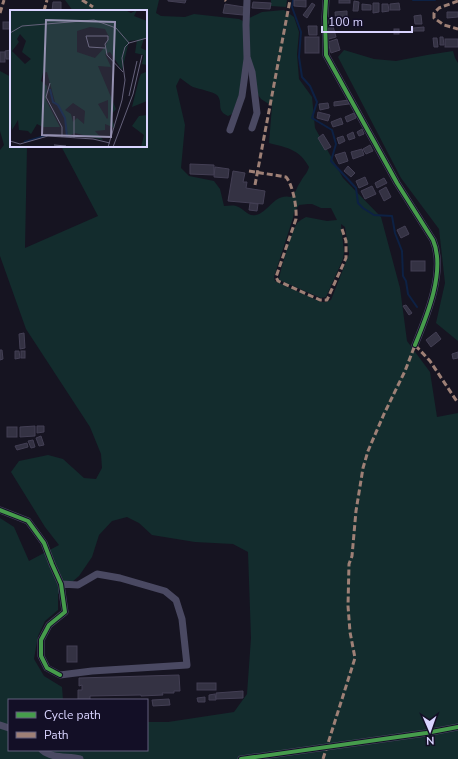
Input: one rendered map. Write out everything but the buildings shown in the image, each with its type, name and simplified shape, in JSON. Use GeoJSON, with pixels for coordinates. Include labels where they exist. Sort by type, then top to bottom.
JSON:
{"type":"FeatureCollection","features":[{"type":"Feature","properties":{"kind":"street"},"geometry":{"type":"LineString","coordinates":[[230,130],[242,96],[247,57],[246,25],[248,0]]}},
{"type":"Feature","properties":{"kind":"street"},"geometry":{"type":"LineString","coordinates":[[326,0],[326,55],[397,183],[436,247],[438,261],[434,286],[425,320],[415,345]]}},
{"type":"Feature","properties":{"kind":"street"},"geometry":{"type":"LineString","coordinates":[[247,57],[252,72],[256,108],[252,128]]}},
{"type":"Feature","properties":{"kind":"street"},"geometry":{"type":"LineString","coordinates":[[0,510],[28,521],[44,542],[61,584],[65,612],[48,625],[40,640],[41,656],[47,668],[60,675],[92,671],[187,665],[180,610],[176,600],[165,591],[120,578],[97,574],[78,585],[61,584]]}},
{"type":"Feature","properties":{"kind":"street"},"geometry":{"type":"LineString","coordinates":[[241,759],[327,748],[458,728]]}},
{"type":"Feature","properties":{"kind":"street"},"geometry":{"type":"LineString","coordinates":[[43,751],[56,756],[74,757],[80,759]]}},
{"type":"Feature","properties":{"kind":"green space"},"geometry":{"type":"Polygon","coordinates":[[[65,0],[159,0],[156,13],[161,16],[185,17],[194,14],[239,19],[243,21],[262,12],[284,10],[294,17],[299,32],[297,54],[299,79],[312,97],[315,128],[343,178],[381,217],[400,288],[407,341],[430,372],[437,417],[458,413],[458,759],[0,759],[0,518],[14,527],[29,561],[59,545],[45,527],[11,472],[19,461],[48,455],[63,459],[84,478],[96,479],[102,468],[101,454],[90,427],[26,329],[0,256],[0,150],[4,145],[0,131],[0,71],[10,76],[10,147],[27,147],[25,248],[98,216],[62,147],[147,147],[147,10],[72,10],[65,0]],[[249,69],[232,114],[228,116],[222,111],[217,95],[193,87],[180,78],[176,86],[185,125],[181,168],[189,176],[214,181],[220,189],[224,206],[236,206],[250,215],[261,213],[280,198],[291,197],[309,167],[301,156],[292,150],[269,143],[272,106],[261,99],[256,92],[249,69]],[[308,204],[299,205],[294,212],[274,277],[275,281],[321,302],[326,302],[331,300],[349,254],[345,227],[341,224],[344,252],[343,259],[326,297],[321,298],[279,280],[289,243],[298,222],[306,217],[327,221],[337,220],[331,208],[321,208],[308,204]],[[127,517],[112,521],[99,535],[92,557],[79,576],[58,594],[58,610],[45,621],[38,636],[34,659],[44,676],[62,687],[63,699],[8,699],[8,751],[148,751],[148,722],[168,722],[234,712],[247,694],[251,638],[248,552],[233,544],[195,542],[152,535],[139,523],[127,517]]]}},
{"type":"Feature","properties":{"kind":"green space"},"geometry":{"type":"Polygon","coordinates":[[[271,0],[287,0],[286,7],[271,6],[271,0]]]}},
{"type":"Feature","properties":{"kind":"green space"},"geometry":{"type":"Polygon","coordinates":[[[344,50],[374,59],[396,61],[453,51],[458,63],[458,341],[436,323],[445,283],[439,229],[401,178],[338,57],[344,50]]]}},
{"type":"Feature","properties":{"kind":"waterway"},"geometry":{"type":"LineString","coordinates":[[293,0],[292,7],[301,32],[299,57],[302,77],[310,86],[317,102],[312,118],[332,130],[336,144],[331,161],[356,188],[358,203],[374,215],[392,216],[395,233],[402,251],[403,276],[406,281],[408,294],[417,307]]}},
{"type":"Feature","properties":{"kind":"waterway"},"geometry":{"type":"LineString","coordinates":[[413,0],[435,0]]}},
{"type":"Feature","properties":{"kind":"marked path"},"geometry":{"type":"LineString","coordinates":[[0,13],[4,0]]}},
{"type":"Feature","properties":{"kind":"marked path"},"geometry":{"type":"LineString","coordinates":[[44,10],[47,0]]}},
{"type":"Feature","properties":{"kind":"marked path"},"geometry":{"type":"LineString","coordinates":[[82,0],[93,7]]}},
{"type":"Feature","properties":{"kind":"marked path"},"geometry":{"type":"LineString","coordinates":[[255,185],[290,0]]}},
{"type":"Feature","properties":{"kind":"marked path"},"geometry":{"type":"LineString","coordinates":[[458,1],[439,8],[434,13],[434,18],[444,25],[458,29]]}},
{"type":"Feature","properties":{"kind":"marked path"},"geometry":{"type":"LineString","coordinates":[[249,171],[286,177],[293,191],[296,219],[276,277],[278,281],[320,300],[327,300],[346,258],[346,241],[342,229]]}},
{"type":"Feature","properties":{"kind":"marked path"},"geometry":{"type":"LineString","coordinates":[[323,759],[355,658],[350,632],[348,606],[349,564],[352,556],[356,511],[363,468],[368,451],[405,371],[415,345],[430,361],[458,403]]}},
{"type":"Feature","properties":{"kind":"cycle path"},"geometry":{"type":"LineString","coordinates":[[326,0],[326,55],[397,183],[433,240],[436,252],[436,279],[425,321],[415,345]]}},
{"type":"Feature","properties":{"kind":"cycle path"},"geometry":{"type":"LineString","coordinates":[[0,510],[28,521],[44,543],[61,584],[65,612],[49,625],[41,640],[41,656],[47,668],[60,675]]}},
{"type":"Feature","properties":{"kind":"cycle path"},"geometry":{"type":"LineString","coordinates":[[241,759],[426,733],[458,727]]}}]}
